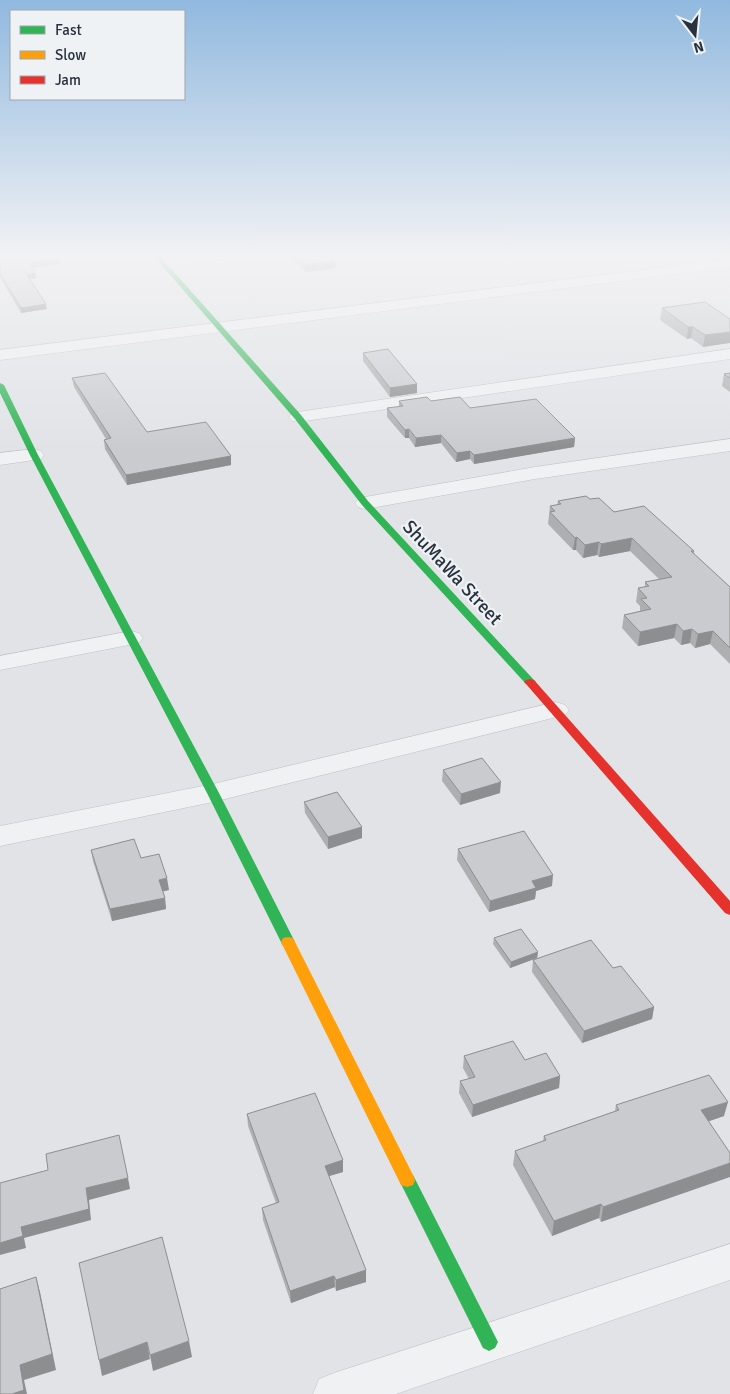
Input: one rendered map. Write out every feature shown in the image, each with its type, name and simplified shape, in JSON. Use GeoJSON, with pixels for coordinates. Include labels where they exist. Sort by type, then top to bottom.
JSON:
{"type":"FeatureCollection","features":[{"type":"Feature","properties":{"kind":"street","name":"ShuMaWa Street"},"geometry":{"type":"LineString","coordinates":[[210,319],[298,417],[365,503],[556,710],[730,910]]}},
{"type":"Feature","properties":{"kind":"street"},"geometry":{"type":"LineString","coordinates":[[0,355],[288,319]]}},
{"type":"Feature","properties":{"kind":"street"},"geometry":{"type":"LineString","coordinates":[[298,417],[730,354]]}},
{"type":"Feature","properties":{"kind":"street"},"geometry":{"type":"LineString","coordinates":[[0,385],[34,455],[213,793],[489,1342]]}},
{"type":"Feature","properties":{"kind":"street"},"geometry":{"type":"LineString","coordinates":[[365,503],[535,474],[730,445]]}},
{"type":"Feature","properties":{"kind":"street"},"geometry":{"type":"LineString","coordinates":[[0,459],[34,455]]}},
{"type":"Feature","properties":{"kind":"street"},"geometry":{"type":"LineString","coordinates":[[0,663],[131,638]]}},
{"type":"Feature","properties":{"kind":"street"},"geometry":{"type":"LineString","coordinates":[[0,836],[213,793],[556,710]]}},
{"type":"Feature","properties":{"kind":"street"},"geometry":{"type":"LineString","coordinates":[[334,1394],[730,1262]]}},
{"type":"Feature","properties":{"kind":"building"},"geometry":{"type":"Polygon","coordinates":[[[677,319],[730,319],[730,332],[705,335],[693,327],[688,327],[677,319]]]}},
{"type":"Feature","properties":{"kind":"building"},"geometry":{"type":"Polygon","coordinates":[[[388,349],[417,384],[390,388],[363,353],[388,349]]]}},
{"type":"Feature","properties":{"kind":"building"},"geometry":{"type":"Polygon","coordinates":[[[105,373],[147,432],[206,422],[231,456],[126,475],[104,440],[111,438],[72,378],[105,373]]]}},
{"type":"Feature","properties":{"kind":"building"},"geometry":{"type":"Polygon","coordinates":[[[427,397],[431,401],[460,397],[470,408],[536,399],[575,438],[474,455],[470,451],[457,453],[441,435],[416,438],[409,429],[405,430],[387,408],[403,406],[399,401],[427,397]]]}},
{"type":"Feature","properties":{"kind":"building"},"geometry":{"type":"Polygon","coordinates":[[[586,496],[590,499],[599,498],[614,512],[644,506],[694,551],[691,551],[730,587],[730,648],[713,631],[698,634],[692,629],[683,631],[677,624],[640,632],[624,615],[651,609],[641,599],[647,598],[638,588],[649,586],[645,582],[672,577],[632,538],[585,545],[577,537],[575,538],[550,512],[555,511],[550,506],[561,504],[558,501],[586,496]]]}},
{"type":"Feature","properties":{"kind":"building"},"geometry":{"type":"Polygon","coordinates":[[[482,758],[501,782],[461,794],[443,770],[482,758]]]}},
{"type":"Feature","properties":{"kind":"building"},"geometry":{"type":"Polygon","coordinates":[[[337,792],[362,827],[328,837],[304,802],[337,792]]]}},
{"type":"Feature","properties":{"kind":"building"},"geometry":{"type":"Polygon","coordinates":[[[524,831],[553,875],[532,881],[536,888],[490,901],[458,849],[524,831]]]}},
{"type":"Feature","properties":{"kind":"building"},"geometry":{"type":"Polygon","coordinates":[[[134,839],[141,858],[159,854],[167,878],[159,880],[165,898],[110,909],[91,850],[134,839]]]}},
{"type":"Feature","properties":{"kind":"building"},"geometry":{"type":"Polygon","coordinates":[[[521,929],[538,952],[511,962],[494,938],[521,929]]]}},
{"type":"Feature","properties":{"kind":"building"},"geometry":{"type":"Polygon","coordinates":[[[591,940],[613,968],[621,966],[654,1007],[584,1031],[533,960],[591,940]]]}},
{"type":"Feature","properties":{"kind":"building"},"geometry":{"type":"Polygon","coordinates":[[[513,1041],[525,1060],[546,1053],[560,1076],[473,1105],[460,1081],[475,1077],[464,1056],[513,1041]]]}},
{"type":"Feature","properties":{"kind":"building"},"geometry":{"type":"Polygon","coordinates":[[[709,1075],[728,1102],[701,1110],[730,1153],[730,1163],[603,1207],[601,1204],[554,1221],[515,1151],[546,1140],[544,1136],[619,1110],[616,1105],[709,1075]]]}},
{"type":"Feature","properties":{"kind":"building"},"geometry":{"type":"Polygon","coordinates":[[[315,1093],[343,1160],[325,1166],[366,1270],[336,1280],[334,1276],[290,1291],[262,1208],[279,1202],[247,1114],[315,1093]]]}},
{"type":"Feature","properties":{"kind":"building"},"geometry":{"type":"Polygon","coordinates":[[[119,1135],[128,1178],[86,1188],[89,1209],[21,1227],[23,1236],[0,1243],[0,1183],[48,1170],[46,1154],[119,1135]]]}},
{"type":"Feature","properties":{"kind":"building"},"geometry":{"type":"Polygon","coordinates":[[[162,1237],[189,1341],[150,1355],[147,1342],[99,1360],[79,1263],[162,1237]]]}},
{"type":"Feature","properties":{"kind":"building"},"geometry":{"type":"Polygon","coordinates":[[[36,1277],[52,1354],[20,1365],[24,1390],[12,1394],[0,1394],[0,1289],[36,1277]]]}},
{"type":"Feature","properties":{"kind":"traffic: fast"},"geometry":{"type":"LineString","coordinates":[[212,319],[298,417],[365,503],[530,682]]}},
{"type":"Feature","properties":{"kind":"traffic: fast"},"geometry":{"type":"LineString","coordinates":[[0,385],[34,455],[213,793],[288,942]]}},
{"type":"Feature","properties":{"kind":"traffic: fast"},"geometry":{"type":"LineString","coordinates":[[407,1180],[489,1342]]}},
{"type":"Feature","properties":{"kind":"traffic: slow"},"geometry":{"type":"LineString","coordinates":[[288,942],[407,1180]]}},
{"type":"Feature","properties":{"kind":"traffic: jam"},"geometry":{"type":"LineString","coordinates":[[530,682],[730,910]]}}]}
